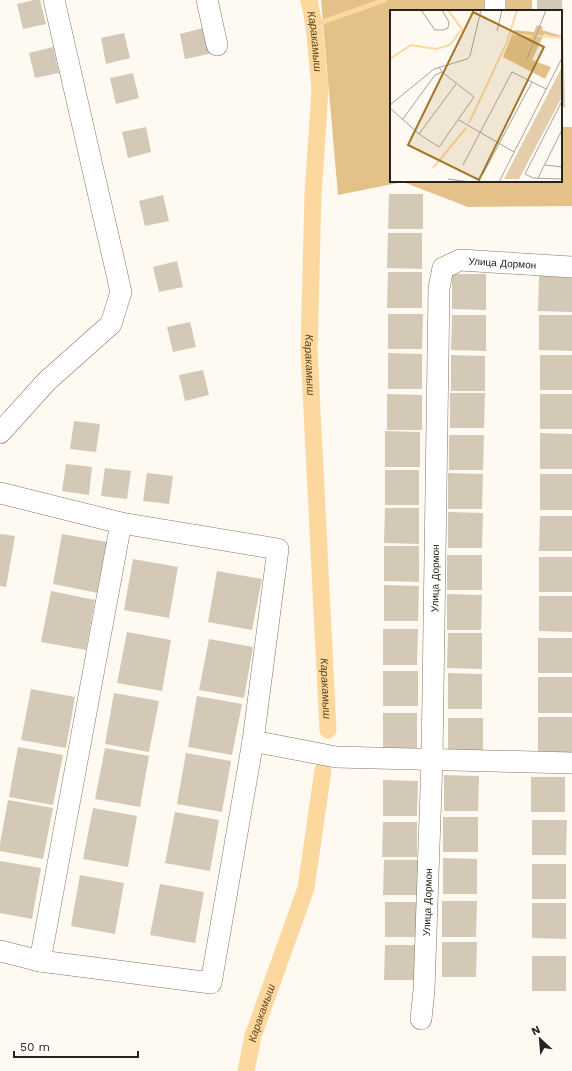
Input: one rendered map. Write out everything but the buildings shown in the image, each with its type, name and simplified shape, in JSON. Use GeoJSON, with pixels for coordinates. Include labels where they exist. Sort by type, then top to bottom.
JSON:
{"type":"FeatureCollection","features":[{"type":"Feature","properties":{"kind":"street"},"geometry":{"type":"LineString","coordinates":[[0,433],[47,381],[112,324],[122,292],[54,0]]}},
{"type":"Feature","properties":{"kind":"street"},"geometry":{"type":"LineString","coordinates":[[207,0],[217,45]]}},
{"type":"Feature","properties":{"kind":"street","name":"Улица Дормон"},"geometry":{"type":"LineString","coordinates":[[421,1019],[424,990],[432,760],[439,288],[443,268],[460,260],[572,267]]}},
{"type":"Feature","properties":{"kind":"street"},"geometry":{"type":"LineString","coordinates":[[0,493],[121,523],[278,550],[253,741],[212,983],[40,961],[0,951]]}},
{"type":"Feature","properties":{"kind":"street"},"geometry":{"type":"LineString","coordinates":[[40,961],[121,523]]}},
{"type":"Feature","properties":{"kind":"street"},"geometry":{"type":"LineString","coordinates":[[253,741],[336,757],[572,763]]}},
{"type":"Feature","properties":{"kind":"shaded area"},"geometry":{"type":"Polygon","coordinates":[[[321,0],[532,0],[532,10],[390,10],[390,182],[403,182],[338,195],[321,0]]]}},
{"type":"Feature","properties":{"kind":"shaded area"},"geometry":{"type":"Polygon","coordinates":[[[562,127],[572,127],[572,206],[468,207],[403,182],[562,182],[562,127]]]}},
{"type":"Feature","properties":{"kind":"waterway","name":"Каракамыш"},"geometry":{"type":"LineString","coordinates":[[309,0],[314,25],[320,89],[313,195],[309,350],[328,730]]}},
{"type":"Feature","properties":{"kind":"waterway"},"geometry":{"type":"LineString","coordinates":[[314,25],[385,0]]}},
{"type":"Feature","properties":{"kind":"waterway","name":"Каракамыш"},"geometry":{"type":"LineString","coordinates":[[246,1071],[253,1036],[306,888],[323,770]]}}]}
